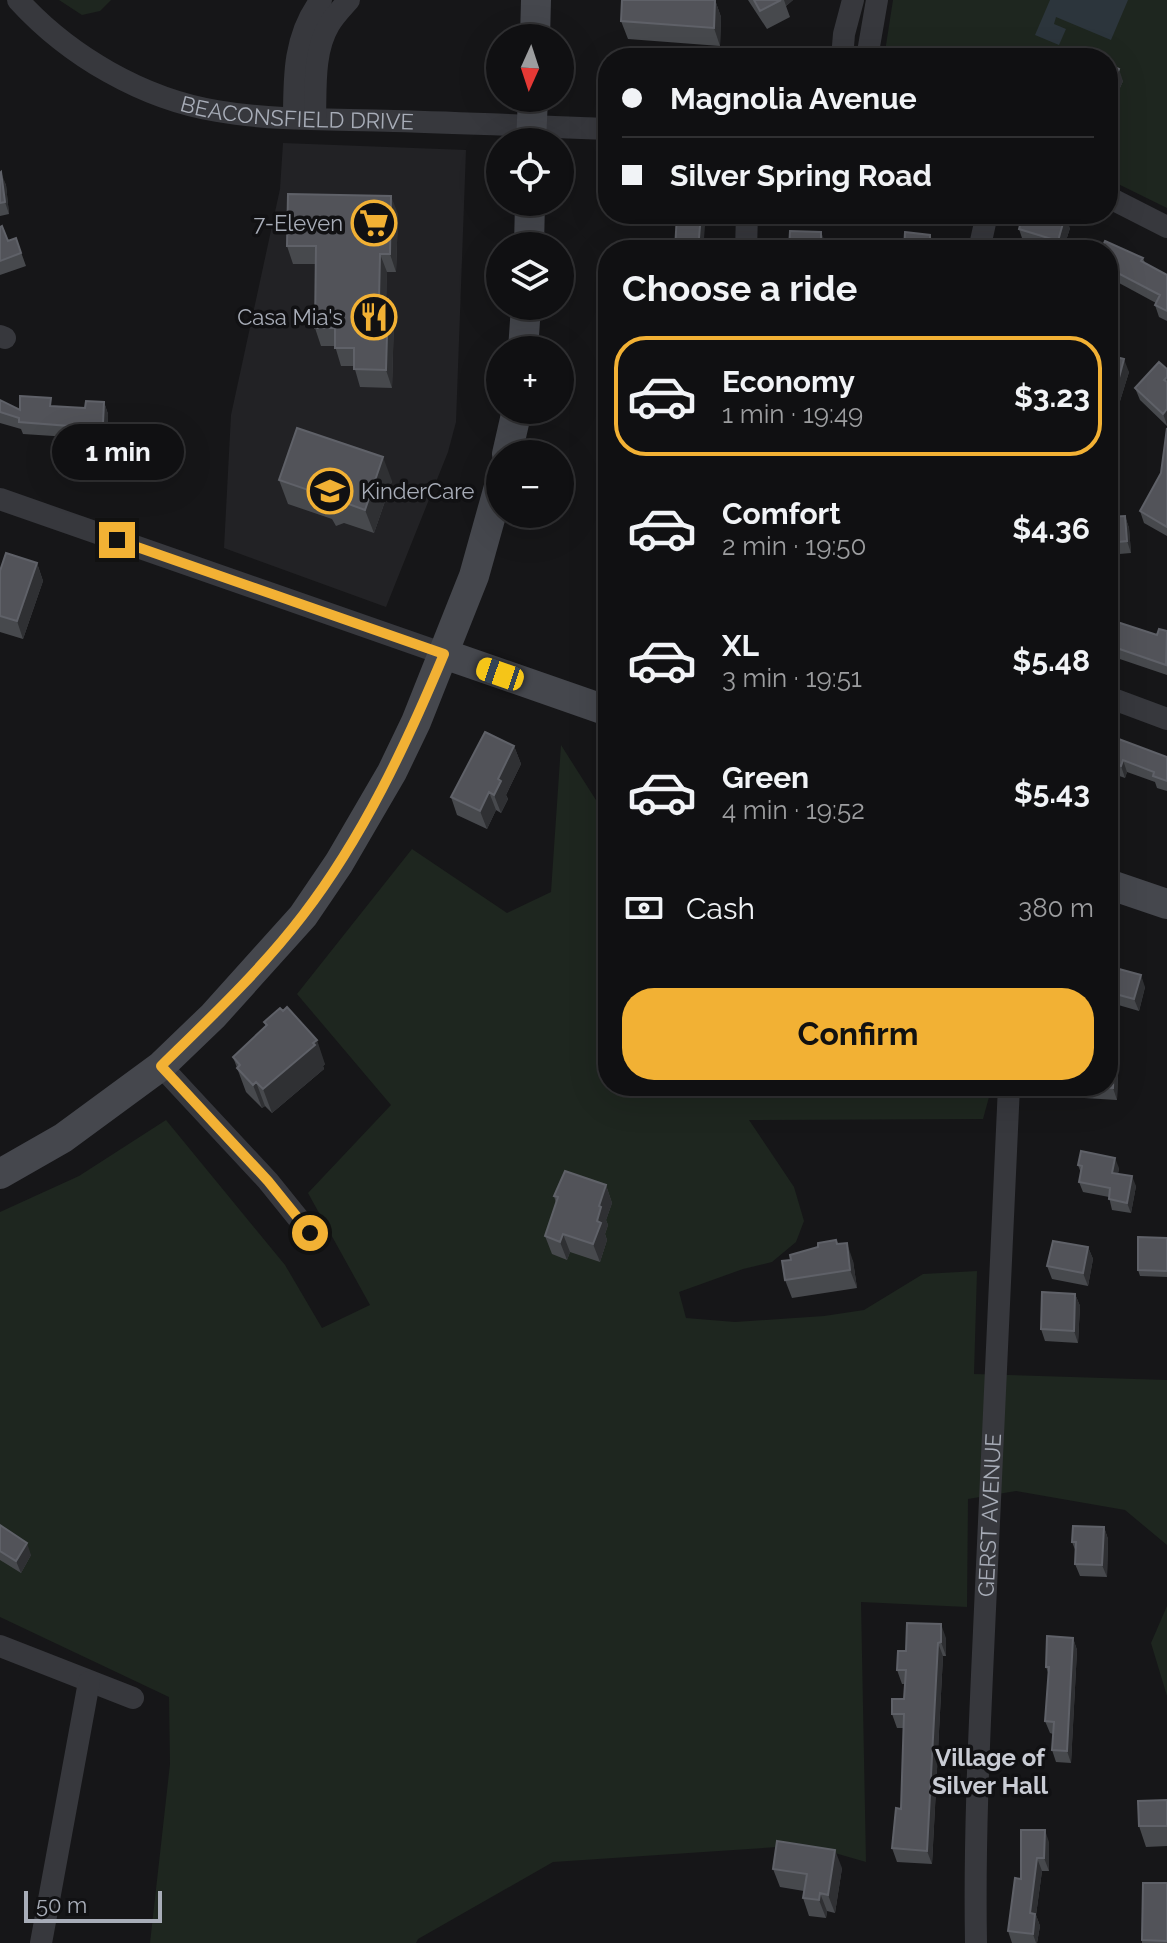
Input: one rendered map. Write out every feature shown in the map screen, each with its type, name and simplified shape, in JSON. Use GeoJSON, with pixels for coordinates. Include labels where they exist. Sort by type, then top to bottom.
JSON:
{"type":"FeatureCollection","features":[{"type":"Feature","properties":{"kind":"main road"},"geometry":{"type":"LineString","coordinates":[[535,24],[536,0]]}},
{"type":"Feature","properties":{"kind":"main road"},"geometry":{"type":"LineString","coordinates":[[0,1174],[63,1138],[161,1066],[213,1016],[312,903],[392,772],[416,722],[474,576],[487,528]]}},
{"type":"Feature","properties":{"kind":"main road"},"geometry":{"type":"LineString","coordinates":[[444,654],[598,708]]}},
{"type":"Feature","properties":{"kind":"main road"},"geometry":{"type":"LineString","coordinates":[[1118,887],[1167,904]]}},
{"type":"Feature","properties":{"kind":"street","name":"BEACONSFIELD DRIVE"},"geometry":{"type":"LineString","coordinates":[[18,0],[84,56],[147,89],[216,111],[305,119],[532,122],[598,128]]}},
{"type":"Feature","properties":{"kind":"street"},"geometry":{"type":"LineString","coordinates":[[305,119],[294,89],[299,42],[306,20],[321,0]]}},
{"type":"Feature","properties":{"kind":"street"},"geometry":{"type":"LineString","coordinates":[[305,119],[320,49],[329,25],[349,0]]}},
{"type":"Feature","properties":{"kind":"street"},"geometry":{"type":"LineString","coordinates":[[843,48],[853,0]]}},
{"type":"Feature","properties":{"kind":"street"},"geometry":{"type":"LineString","coordinates":[[869,48],[877,0]]}},
{"type":"Feature","properties":{"kind":"street"},"geometry":{"type":"LineString","coordinates":[[1118,202],[1167,227]]}},
{"type":"Feature","properties":{"kind":"street"},"geometry":{"type":"LineString","coordinates":[[0,499],[444,654]]}},
{"type":"Feature","properties":{"kind":"street"},"geometry":{"type":"LineString","coordinates":[[1118,701],[1167,719]]}},
{"type":"Feature","properties":{"kind":"street"},"geometry":{"type":"LineString","coordinates":[[161,1066],[268,1181],[310,1233]]}},
{"type":"Feature","properties":{"kind":"street","name":"GERST AVENUE"},"geometry":{"type":"LineString","coordinates":[[976,1943],[975,1856],[1009,1096]]}},
{"type":"Feature","properties":{"kind":"street"},"geometry":{"type":"LineString","coordinates":[[0,1646],[133,1698]]}},
{"type":"Feature","properties":{"kind":"street"},"geometry":{"type":"LineString","coordinates":[[41,1943],[89,1682]]}},
{"type":"Feature","properties":{"kind":"shaded area"},"geometry":{"type":"Polygon","coordinates":[[[59,0],[111,0],[100,11],[82,15],[59,0]]]}},
{"type":"Feature","properties":{"kind":"shaded area"},"geometry":{"type":"Polygon","coordinates":[[[893,0],[1167,0],[1167,208],[1118,184],[1118,48],[886,48],[893,0]]]}},
{"type":"Feature","properties":{"kind":"shaded area"},"geometry":{"type":"Polygon","coordinates":[[[1050,0],[1128,0],[1111,40],[1056,17],[1054,24],[1066,29],[1059,45],[1035,35],[1050,0]]]}},
{"type":"Feature","properties":{"kind":"shaded area"},"geometry":{"type":"Polygon","coordinates":[[[283,143],[466,150],[456,422],[448,452],[386,607],[224,548],[231,415],[280,189],[283,143]]]}},
{"type":"Feature","properties":{"kind":"shaded area"},"geometry":{"type":"Polygon","coordinates":[[[561,745],[598,803],[598,1096],[989,1096],[983,1119],[749,1120],[794,1187],[804,1221],[796,1242],[772,1262],[679,1292],[686,1318],[735,1322],[864,1310],[923,1274],[977,1271],[974,1374],[1167,1380],[1167,1545],[1125,1510],[1016,1491],[968,1499],[967,1607],[861,1602],[866,1862],[807,1845],[553,1862],[418,1939],[416,1943],[150,1943],[170,1764],[169,1697],[0,1617],[0,1212],[79,1176],[166,1120],[285,1265],[322,1328],[370,1305],[308,1193],[391,1105],[297,994],[412,849],[507,913],[551,892],[561,745]]]}},
{"type":"Feature","properties":{"kind":"shaded area"},"geometry":{"type":"Polygon","coordinates":[[[1167,1606],[1167,1696],[1151,1643],[1167,1606]]]}},
{"type":"Feature","properties":{"kind":"building"},"geometry":{"type":"Polygon","coordinates":[[[622,0],[715,0],[714,28],[621,21],[622,0]]]}},
{"type":"Feature","properties":{"kind":"building"},"geometry":{"type":"Polygon","coordinates":[[[754,0],[781,0],[760,11],[754,0]]]}},
{"type":"Feature","properties":{"kind":"building"},"geometry":{"type":"Polygon","coordinates":[[[0,173],[5,202],[0,203],[0,173]]]}},
{"type":"Feature","properties":{"kind":"building"},"geometry":{"type":"Polygon","coordinates":[[[288,194],[391,196],[390,254],[380,254],[379,299],[388,299],[386,370],[354,369],[354,348],[335,348],[335,328],[315,328],[316,246],[287,246],[288,194]]]}},
{"type":"Feature","properties":{"kind":"building"},"geometry":{"type":"Polygon","coordinates":[[[676,224],[700,224],[699,240],[676,240],[676,224]]]}},
{"type":"Feature","properties":{"kind":"building"},"geometry":{"type":"Polygon","coordinates":[[[1020,224],[1063,224],[1058,240],[1019,229],[1020,224]]]}},
{"type":"Feature","properties":{"kind":"building"},"geometry":{"type":"Polygon","coordinates":[[[0,227],[8,241],[16,238],[21,253],[0,261],[0,227]]]}},
{"type":"Feature","properties":{"kind":"building"},"geometry":{"type":"Polygon","coordinates":[[[790,231],[821,232],[821,240],[789,240],[790,231]]]}},
{"type":"Feature","properties":{"kind":"building"},"geometry":{"type":"Polygon","coordinates":[[[905,232],[930,235],[930,240],[905,240],[905,232]]]}},
{"type":"Feature","properties":{"kind":"building"},"geometry":{"type":"Polygon","coordinates":[[[1118,247],[1143,258],[1141,261],[1167,275],[1167,311],[1155,305],[1160,295],[1118,273],[1118,247]]]}},
{"type":"Feature","properties":{"kind":"building"},"geometry":{"type":"Polygon","coordinates":[[[1118,358],[1124,359],[1118,382],[1118,358]]]}},
{"type":"Feature","properties":{"kind":"building"},"geometry":{"type":"Polygon","coordinates":[[[1159,362],[1167,369],[1164,380],[1167,382],[1167,409],[1163,414],[1135,388],[1159,362]]]}},
{"type":"Feature","properties":{"kind":"building"},"geometry":{"type":"Polygon","coordinates":[[[20,396],[51,398],[50,406],[85,408],[86,401],[104,402],[102,445],[68,444],[69,426],[19,422],[19,418],[0,412],[0,400],[20,410],[20,396]]]}},
{"type":"Feature","properties":{"kind":"building"},"geometry":{"type":"Polygon","coordinates":[[[297,428],[383,457],[365,510],[335,499],[327,502],[323,495],[279,480],[297,428]]]}},
{"type":"Feature","properties":{"kind":"building"},"geometry":{"type":"Polygon","coordinates":[[[1167,428],[1167,527],[1140,511],[1161,473],[1167,428]]]}},
{"type":"Feature","properties":{"kind":"building"},"geometry":{"type":"Polygon","coordinates":[[[1118,516],[1125,516],[1127,541],[1118,542],[1118,516]]]}},
{"type":"Feature","properties":{"kind":"building"},"geometry":{"type":"Polygon","coordinates":[[[6,553],[37,563],[17,621],[0,616],[0,571],[6,553]]]}},
{"type":"Feature","properties":{"kind":"building"},"geometry":{"type":"Polygon","coordinates":[[[1118,622],[1157,635],[1159,629],[1167,631],[1166,665],[1118,648],[1118,622]]]}},
{"type":"Feature","properties":{"kind":"building"},"geometry":{"type":"Polygon","coordinates":[[[485,732],[514,746],[494,795],[489,792],[480,811],[451,797],[485,732]]]}},
{"type":"Feature","properties":{"kind":"building"},"geometry":{"type":"Polygon","coordinates":[[[1118,739],[1167,757],[1167,781],[1153,776],[1154,772],[1123,760],[1121,766],[1118,765],[1118,739]]]}},
{"type":"Feature","properties":{"kind":"building"},"geometry":{"type":"Polygon","coordinates":[[[1118,969],[1141,975],[1134,999],[1118,995],[1118,969]]]}},
{"type":"Feature","properties":{"kind":"building"},"geometry":{"type":"Polygon","coordinates":[[[287,1007],[317,1040],[263,1089],[256,1082],[253,1085],[237,1068],[240,1065],[233,1057],[267,1025],[264,1022],[280,1008],[283,1011],[287,1007]]]}},
{"type":"Feature","properties":{"kind":"building"},"geometry":{"type":"Polygon","coordinates":[[[1081,1151],[1115,1158],[1112,1173],[1132,1176],[1127,1203],[1109,1199],[1110,1188],[1079,1182],[1081,1151]]]}},
{"type":"Feature","properties":{"kind":"building"},"geometry":{"type":"Polygon","coordinates":[[[565,1171],[606,1185],[597,1221],[601,1223],[593,1244],[563,1234],[560,1242],[545,1236],[558,1197],[554,1196],[565,1171]]]}},
{"type":"Feature","properties":{"kind":"building"},"geometry":{"type":"Polygon","coordinates":[[[1138,1237],[1167,1238],[1167,1271],[1138,1270],[1138,1237]]]}},
{"type":"Feature","properties":{"kind":"building"},"geometry":{"type":"Polygon","coordinates":[[[836,1240],[837,1244],[847,1243],[850,1270],[785,1280],[782,1261],[791,1260],[790,1255],[818,1247],[818,1243],[836,1240]]]}},
{"type":"Feature","properties":{"kind":"building"},"geometry":{"type":"Polygon","coordinates":[[[1053,1241],[1088,1247],[1083,1273],[1047,1266],[1053,1241]]]}},
{"type":"Feature","properties":{"kind":"building"},"geometry":{"type":"Polygon","coordinates":[[[1042,1292],[1075,1294],[1074,1331],[1041,1329],[1042,1292]]]}},
{"type":"Feature","properties":{"kind":"building"},"geometry":{"type":"Polygon","coordinates":[[[0,1525],[27,1543],[16,1561],[0,1551],[0,1525]]]}},
{"type":"Feature","properties":{"kind":"building"},"geometry":{"type":"Polygon","coordinates":[[[1073,1526],[1104,1527],[1102,1565],[1075,1564],[1073,1526]]]}},
{"type":"Feature","properties":{"kind":"building"},"geometry":{"type":"Polygon","coordinates":[[[907,1623],[941,1624],[927,1851],[892,1848],[896,1808],[901,1809],[904,1714],[892,1714],[892,1699],[904,1699],[906,1670],[897,1670],[898,1651],[906,1651],[907,1623]]]}},
{"type":"Feature","properties":{"kind":"building"},"geometry":{"type":"Polygon","coordinates":[[[1047,1636],[1073,1638],[1067,1751],[1052,1750],[1054,1722],[1045,1721],[1049,1667],[1046,1667],[1047,1636]]]}},
{"type":"Feature","properties":{"kind":"building"},"geometry":{"type":"Polygon","coordinates":[[[1167,1800],[1167,1826],[1139,1826],[1138,1801],[1167,1800]]]}},
{"type":"Feature","properties":{"kind":"building"},"geometry":{"type":"Polygon","coordinates":[[[1021,1830],[1045,1830],[1044,1858],[1037,1858],[1030,1913],[1035,1914],[1033,1934],[1008,1931],[1015,1878],[1021,1879],[1021,1830]]]}},
{"type":"Feature","properties":{"kind":"building"},"geometry":{"type":"Polygon","coordinates":[[[777,1841],[835,1850],[828,1895],[820,1893],[819,1900],[803,1898],[807,1874],[773,1869],[777,1841]]]}},
{"type":"Feature","properties":{"kind":"building"},"geometry":{"type":"Polygon","coordinates":[[[1143,1883],[1167,1883],[1167,1941],[1142,1940],[1143,1883]]]}},
{"type":"Feature","properties":{"kind":"place","name":"7-Eleven"},"geometry":{"type":"Point","coordinates":[374,223]}},
{"type":"Feature","properties":{"kind":"place","name":"Casa Mia's"},"geometry":{"type":"Point","coordinates":[374,317]}},
{"type":"Feature","properties":{"kind":"place","name":"KinderCare"},"geometry":{"type":"Point","coordinates":[330,491]}},
{"type":"Feature","properties":{"kind":"district","name":"Village of Silver Hall"},"geometry":{"type":"Point","coordinates":[990,1772]}},
{"type":"Feature","properties":{"kind":"route"},"geometry":{"type":"LineString","coordinates":[[117,540],[444,654],[392,772],[339,863],[303,916],[213,1016],[161,1066],[268,1181],[310,1233]]}}]}
